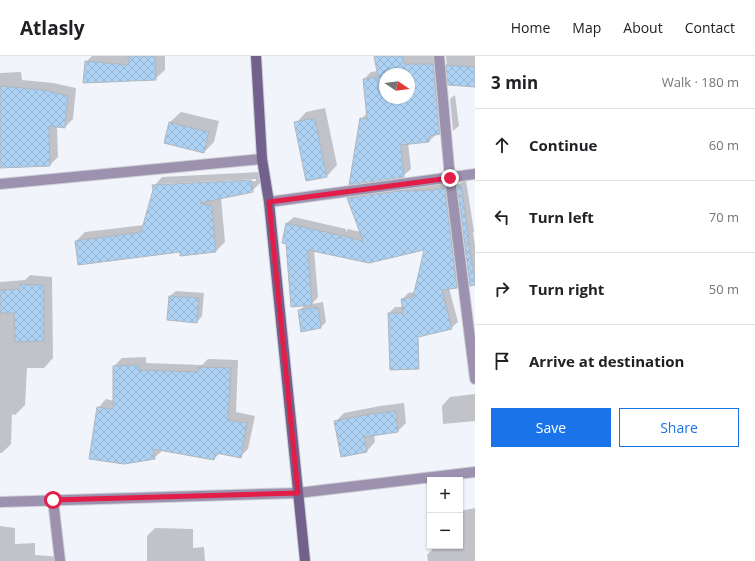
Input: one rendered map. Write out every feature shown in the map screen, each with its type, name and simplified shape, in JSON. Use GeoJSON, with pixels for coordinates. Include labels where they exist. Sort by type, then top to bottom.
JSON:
{"type":"FeatureCollection","features":[{"type":"Feature","properties":{"kind":"street"},"geometry":{"type":"LineString","coordinates":[[256,56],[262,159],[269,202],[305,561]]}},
{"type":"Feature","properties":{"kind":"street"},"geometry":{"type":"LineString","coordinates":[[439,56],[450,178],[475,379]]}},
{"type":"Feature","properties":{"kind":"street"},"geometry":{"type":"LineString","coordinates":[[0,184],[262,159]]}},
{"type":"Feature","properties":{"kind":"street"},"geometry":{"type":"LineString","coordinates":[[269,202],[475,174]]}},
{"type":"Feature","properties":{"kind":"street"},"geometry":{"type":"LineString","coordinates":[[0,502],[298,493],[475,472]]}},
{"type":"Feature","properties":{"kind":"street"},"geometry":{"type":"LineString","coordinates":[[53,500],[60,561]]}},
{"type":"Feature","properties":{"kind":"building"},"geometry":{"type":"Polygon","coordinates":[[[128,56],[155,56],[156,80],[83,83],[85,61],[129,65],[128,56]]]}},
{"type":"Feature","properties":{"kind":"building"},"geometry":{"type":"Polygon","coordinates":[[[374,56],[403,56],[404,64],[433,64],[440,134],[429,136],[429,142],[401,145],[404,177],[349,185],[360,118],[367,119],[363,79],[378,77],[374,56]]]}},
{"type":"Feature","properties":{"kind":"building"},"geometry":{"type":"Polygon","coordinates":[[[446,65],[475,67],[475,87],[448,85],[446,65]]]}},
{"type":"Feature","properties":{"kind":"building"},"geometry":{"type":"Polygon","coordinates":[[[0,86],[45,90],[68,96],[65,128],[49,126],[50,166],[0,168],[0,86]]]}},
{"type":"Feature","properties":{"kind":"building"},"geometry":{"type":"Polygon","coordinates":[[[315,118],[327,177],[306,181],[294,122],[315,118]]]}},
{"type":"Feature","properties":{"kind":"building"},"geometry":{"type":"Polygon","coordinates":[[[169,122],[209,132],[204,153],[164,143],[169,122]]]}},
{"type":"Feature","properties":{"kind":"building"},"geometry":{"type":"Polygon","coordinates":[[[251,180],[253,192],[200,203],[212,206],[216,252],[180,256],[180,252],[78,265],[75,241],[141,232],[153,190],[152,185],[251,180]]]}},
{"type":"Feature","properties":{"kind":"building"},"geometry":{"type":"Polygon","coordinates":[[[457,185],[461,185],[475,279],[475,285],[470,286],[457,185]]]}},
{"type":"Feature","properties":{"kind":"building"},"geometry":{"type":"Polygon","coordinates":[[[445,188],[457,288],[442,290],[452,329],[418,337],[419,369],[390,370],[388,313],[403,313],[401,299],[413,297],[424,250],[369,263],[308,250],[312,305],[291,307],[286,244],[282,243],[286,223],[339,235],[340,239],[341,235],[363,241],[347,198],[405,190],[431,190],[445,188]]]}},
{"type":"Feature","properties":{"kind":"building"},"geometry":{"type":"Polygon","coordinates":[[[20,284],[44,285],[44,341],[15,342],[14,313],[0,313],[0,290],[20,289],[20,284]]]}},
{"type":"Feature","properties":{"kind":"building"},"geometry":{"type":"Polygon","coordinates":[[[169,296],[199,298],[197,323],[167,320],[169,296]]]}},
{"type":"Feature","properties":{"kind":"building"},"geometry":{"type":"Polygon","coordinates":[[[318,307],[321,328],[301,332],[298,310],[318,307]]]}},
{"type":"Feature","properties":{"kind":"building"},"geometry":{"type":"Polygon","coordinates":[[[139,365],[139,370],[198,372],[199,367],[231,368],[228,420],[247,423],[241,458],[216,453],[214,460],[153,449],[155,459],[124,464],[89,459],[97,407],[113,409],[113,366],[139,365]]]}},
{"type":"Feature","properties":{"kind":"building"},"geometry":{"type":"Polygon","coordinates":[[[396,411],[398,432],[364,437],[367,452],[341,457],[334,421],[396,411]]]}},
{"type":"Feature","properties":{"kind":"route"},"geometry":{"type":"LineString","coordinates":[[53,500],[298,493],[269,202],[450,178]]}}]}
